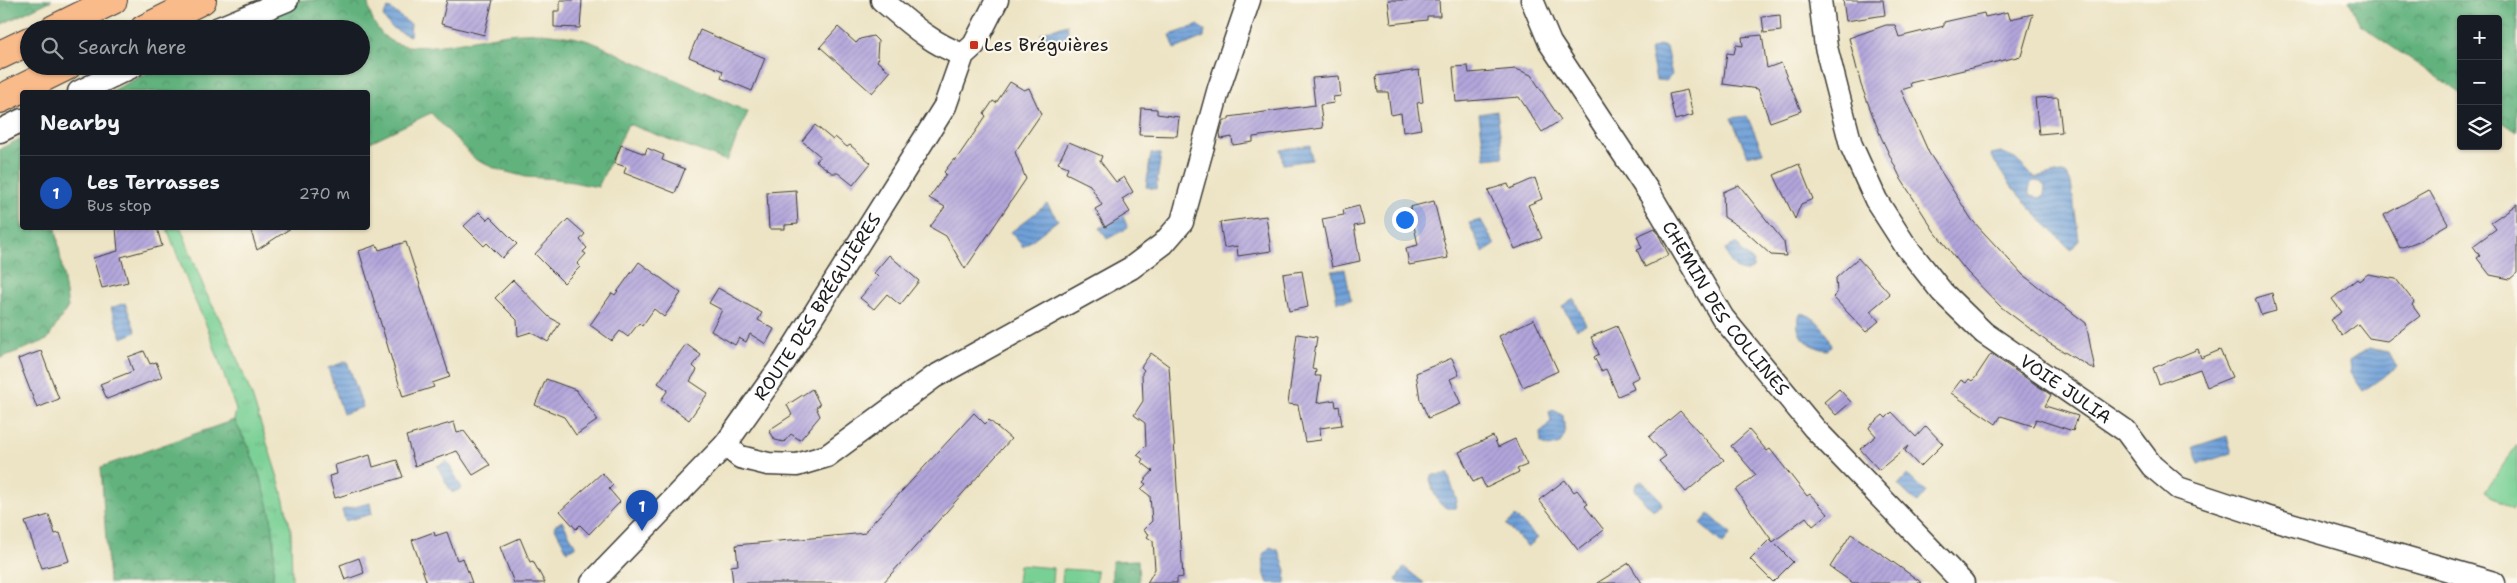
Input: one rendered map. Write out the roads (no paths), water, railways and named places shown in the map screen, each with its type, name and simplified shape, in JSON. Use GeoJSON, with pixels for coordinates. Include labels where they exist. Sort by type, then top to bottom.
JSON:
{"type":"FeatureCollection","features":[{"type":"Feature","properties":{"kind":"highway"},"geometry":{"type":"LineString","coordinates":[[72,20],[113,0]]}},
{"type":"Feature","properties":{"kind":"highway"},"geometry":{"type":"LineString","coordinates":[[162,20],[202,0]]}},
{"type":"Feature","properties":{"kind":"highway"},"geometry":{"type":"LineString","coordinates":[[0,55],[20,45]]}},
{"type":"Feature","properties":{"kind":"highway"},"geometry":{"type":"LineString","coordinates":[[0,99],[49,75]]}},
{"type":"Feature","properties":{"kind":"street"},"geometry":{"type":"LineString","coordinates":[[239,20],[288,0]]}},
{"type":"Feature","properties":{"kind":"street"},"geometry":{"type":"LineString","coordinates":[[882,0],[929,39],[944,48],[963,55]]}},
{"type":"Feature","properties":{"kind":"street","name":"ROUTE DES BRÉGUIÈRES"},"geometry":{"type":"LineString","coordinates":[[592,583],[725,445],[784,362],[931,130],[951,92],[963,55],[974,45],[997,0]]}},
{"type":"Feature","properties":{"kind":"street"},"geometry":{"type":"LineString","coordinates":[[725,445],[740,457],[768,464],[796,464],[827,456],[934,377],[1131,268],[1163,244],[1182,222],[1219,88],[1249,0]]}},
{"type":"Feature","properties":{"kind":"street","name":"CHEMIN DES COLLINES"},"geometry":{"type":"LineString","coordinates":[[1532,0],[1550,43],[1650,194],[1706,291],[1728,324],[1814,428],[1963,583]]}},
{"type":"Feature","properties":{"kind":"street","name":"VOIE JULIA"},"geometry":{"type":"LineString","coordinates":[[1820,0],[1826,47],[1851,145],[1876,200],[1905,245],[1942,292],[1984,333],[2126,431],[2152,466],[2178,488],[2266,517],[2494,583]]}},
{"type":"Feature","properties":{"kind":"street"},"geometry":{"type":"LineString","coordinates":[[83,90],[114,75]]}},
{"type":"Feature","properties":{"kind":"street"},"geometry":{"type":"LineString","coordinates":[[0,131],[20,121]]}},
{"type":"Feature","properties":{"kind":"water"},"geometry":{"type":"Polygon","coordinates":[[[388,8],[411,24],[410,36],[397,31],[388,23],[383,16],[388,8]]]}},
{"type":"Feature","properties":{"kind":"water"},"geometry":{"type":"Polygon","coordinates":[[[1067,24],[1066,38],[1059,42],[1043,39],[1041,33],[1067,24]]]}},
{"type":"Feature","properties":{"kind":"water"},"geometry":{"type":"Polygon","coordinates":[[[1199,25],[1205,31],[1204,37],[1175,49],[1170,35],[1199,25]]]}},
{"type":"Feature","properties":{"kind":"water"},"geometry":{"type":"Polygon","coordinates":[[[1659,45],[1666,47],[1672,75],[1666,81],[1656,80],[1650,50],[1659,45]]]}},
{"type":"Feature","properties":{"kind":"water"},"geometry":{"type":"Polygon","coordinates":[[[1497,111],[1503,157],[1485,159],[1479,114],[1497,111]]]}},
{"type":"Feature","properties":{"kind":"water"},"geometry":{"type":"Polygon","coordinates":[[[1747,116],[1763,152],[1748,156],[1731,118],[1747,116]]]}},
{"type":"Feature","properties":{"kind":"water"},"geometry":{"type":"Polygon","coordinates":[[[1310,145],[1312,160],[1283,164],[1281,150],[1310,145]]]}},
{"type":"Feature","properties":{"kind":"water"},"geometry":{"type":"Polygon","coordinates":[[[2001,152],[2013,157],[2035,178],[2056,173],[2067,175],[2071,183],[2079,240],[2071,250],[2006,179],[1991,154],[2001,152]],[[2034,181],[2030,185],[2029,191],[2031,196],[2040,198],[2044,195],[2045,187],[2042,182],[2034,181]]]}},
{"type":"Feature","properties":{"kind":"water"},"geometry":{"type":"Polygon","coordinates":[[[1151,153],[1161,154],[1156,189],[1146,187],[1151,153]]]}},
{"type":"Feature","properties":{"kind":"water"},"geometry":{"type":"Polygon","coordinates":[[[1047,204],[1058,220],[1023,247],[1011,232],[1047,204]]]}},
{"type":"Feature","properties":{"kind":"water"},"geometry":{"type":"Polygon","coordinates":[[[1122,214],[1128,228],[1107,239],[1100,228],[1122,214]]]}},
{"type":"Feature","properties":{"kind":"water"},"geometry":{"type":"Polygon","coordinates":[[[1481,220],[1495,245],[1483,253],[1469,223],[1481,220]]]}},
{"type":"Feature","properties":{"kind":"water"},"geometry":{"type":"Polygon","coordinates":[[[1737,243],[1742,252],[1753,261],[1753,268],[1749,271],[1736,268],[1725,249],[1737,243]]]}},
{"type":"Feature","properties":{"kind":"water"},"geometry":{"type":"Polygon","coordinates":[[[1345,269],[1351,300],[1337,302],[1332,271],[1345,269]]]}},
{"type":"Feature","properties":{"kind":"water"},"geometry":{"type":"Polygon","coordinates":[[[1574,299],[1586,325],[1576,329],[1562,306],[1574,299]]]}},
{"type":"Feature","properties":{"kind":"water"},"geometry":{"type":"Polygon","coordinates":[[[125,303],[136,332],[122,338],[111,308],[125,303]]]}},
{"type":"Feature","properties":{"kind":"water"},"geometry":{"type":"Polygon","coordinates":[[[1801,313],[1811,317],[1821,326],[1828,336],[1832,347],[1827,350],[1821,349],[1803,338],[1799,333],[1798,327],[1801,313]]]}},
{"type":"Feature","properties":{"kind":"water"},"geometry":{"type":"Polygon","coordinates":[[[2369,348],[2388,352],[2397,367],[2363,391],[2350,372],[2349,361],[2369,348]]]}},
{"type":"Feature","properties":{"kind":"water"},"geometry":{"type":"Polygon","coordinates":[[[347,361],[363,407],[343,414],[328,368],[347,361]]]}},
{"type":"Feature","properties":{"kind":"water"},"geometry":{"type":"Polygon","coordinates":[[[1553,410],[1563,415],[1565,434],[1560,444],[1548,447],[1541,443],[1540,433],[1551,421],[1549,412],[1553,410]]]}},
{"type":"Feature","properties":{"kind":"water"},"geometry":{"type":"Polygon","coordinates":[[[2227,436],[2232,453],[2199,464],[2193,447],[2227,436]]]}},
{"type":"Feature","properties":{"kind":"water"},"geometry":{"type":"Polygon","coordinates":[[[447,461],[462,488],[452,493],[437,466],[447,461]]]}},
{"type":"Feature","properties":{"kind":"water"},"geometry":{"type":"Polygon","coordinates":[[[1448,474],[1457,501],[1455,508],[1448,508],[1440,504],[1433,491],[1430,479],[1432,475],[1448,474]]]}},
{"type":"Feature","properties":{"kind":"water"},"geometry":{"type":"Polygon","coordinates":[[[1907,475],[1926,492],[1917,503],[1898,485],[1907,475]]]}},
{"type":"Feature","properties":{"kind":"water"},"geometry":{"type":"Polygon","coordinates":[[[1642,481],[1660,499],[1662,505],[1654,510],[1646,504],[1635,489],[1636,484],[1642,481]]]}},
{"type":"Feature","properties":{"kind":"water"},"geometry":{"type":"Polygon","coordinates":[[[370,503],[372,514],[345,521],[342,510],[370,503]]]}},
{"type":"Feature","properties":{"kind":"water"},"geometry":{"type":"Polygon","coordinates":[[[1709,514],[1731,534],[1723,544],[1700,524],[1709,514]]]}},
{"type":"Feature","properties":{"kind":"water"},"geometry":{"type":"Polygon","coordinates":[[[1515,516],[1538,538],[1528,547],[1506,525],[1515,516]]]}},
{"type":"Feature","properties":{"kind":"water"},"geometry":{"type":"Polygon","coordinates":[[[562,521],[576,547],[567,551],[554,526],[562,521]]]}},
{"type":"Feature","properties":{"kind":"water"},"geometry":{"type":"Polygon","coordinates":[[[1270,547],[1278,550],[1286,570],[1285,583],[1268,583],[1266,579],[1263,554],[1270,547]]]}},
{"type":"Feature","properties":{"kind":"water"},"geometry":{"type":"Polygon","coordinates":[[[1404,567],[1424,583],[1400,583],[1396,580],[1404,567]]]}},
{"type":"Feature","properties":{"kind":"place","name":"Les Bréguières"},"geometry":{"type":"Point","coordinates":[974,45]}},
{"type":"Feature","properties":{"kind":"place","name":"Les Terrasses"},"geometry":{"type":"Point","coordinates":[642,531]}}]}
